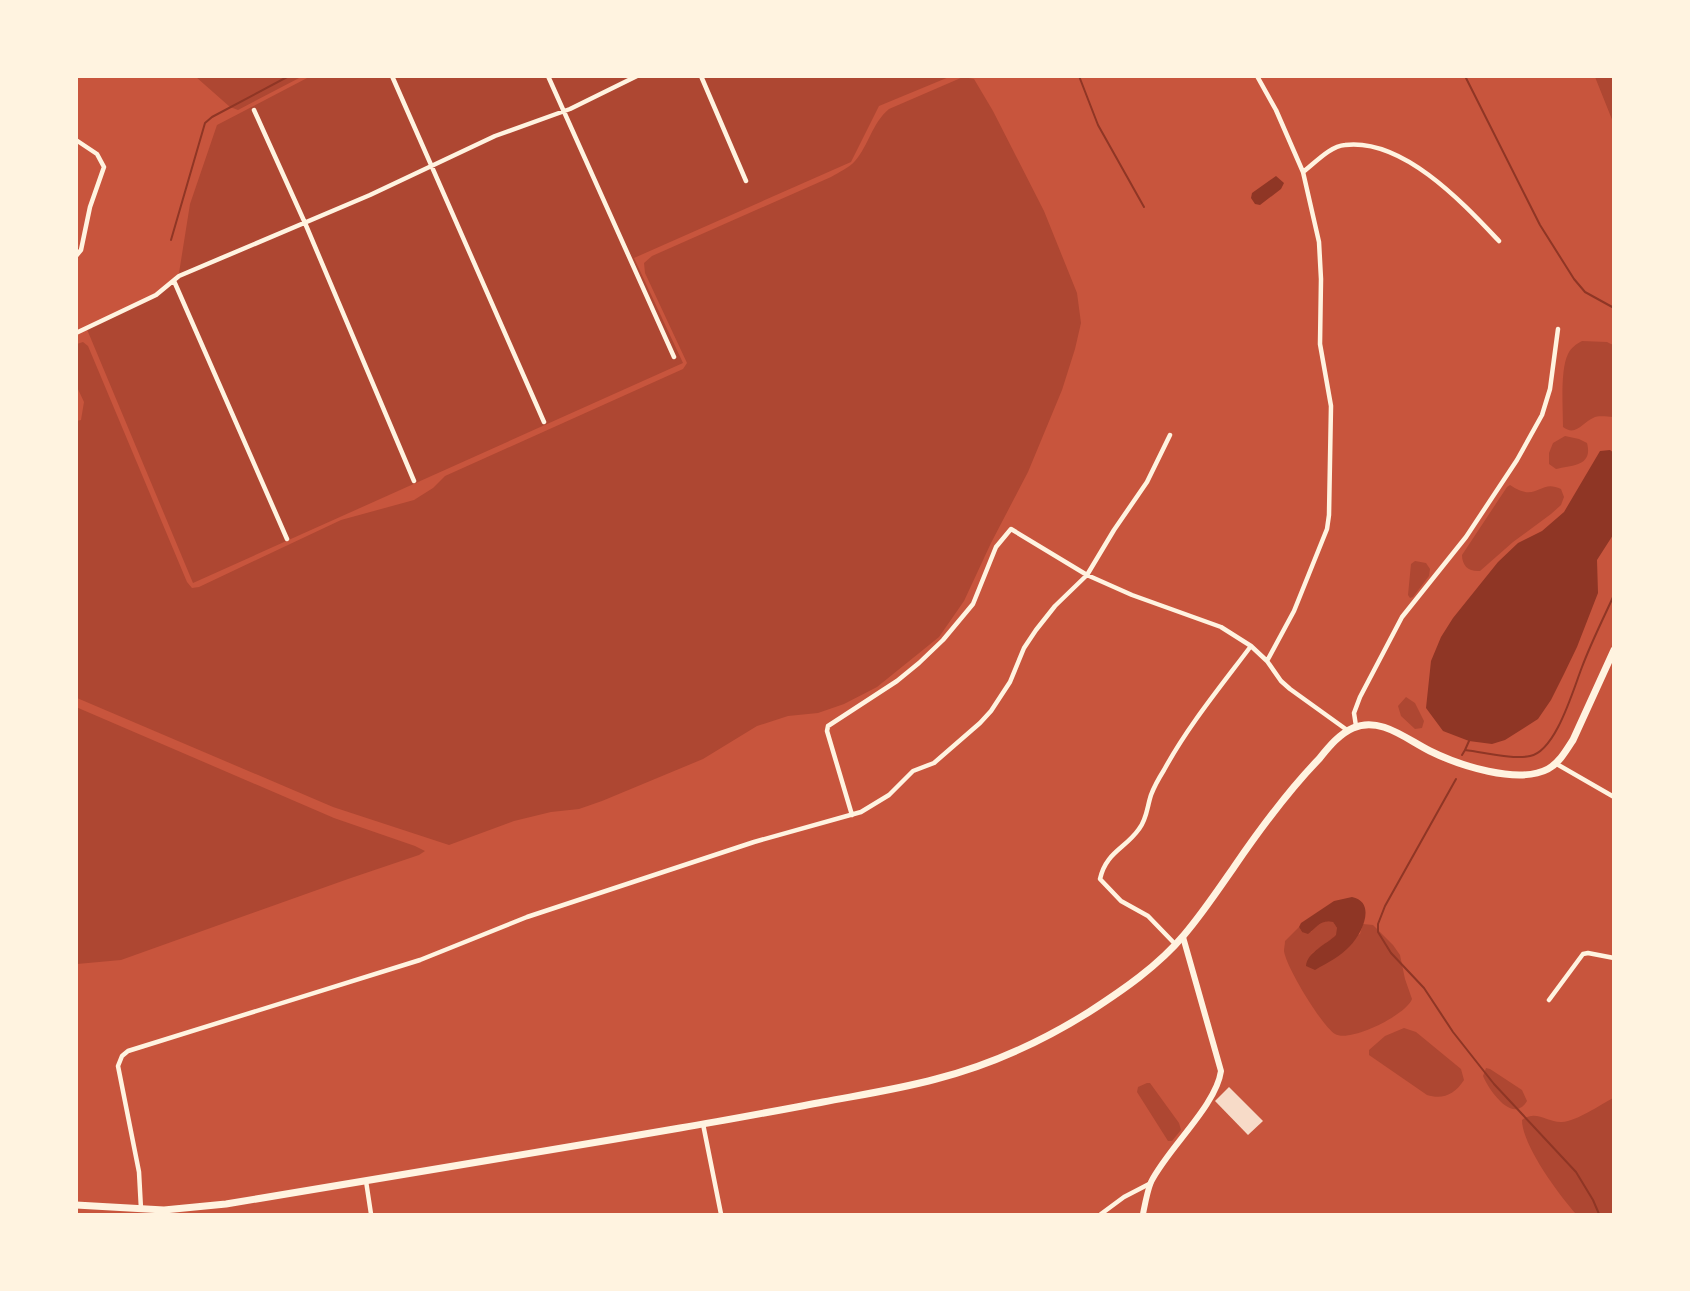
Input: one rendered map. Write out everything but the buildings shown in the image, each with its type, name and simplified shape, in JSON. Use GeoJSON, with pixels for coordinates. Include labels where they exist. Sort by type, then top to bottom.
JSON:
{"type":"FeatureCollection","features":[{"type":"Feature","properties":{"kind":"main road"},"geometry":{"type":"LineString","coordinates":[[76,1205],[186,1209],[226,1204],[704,1124],[935,1080],[1019,1051],[1091,1011],[1137,979],[1176,945],[1290,790],[1347,730],[1367,724],[1379,725],[1446,759],[1465,766],[1495,773],[1536,773],[1555,763],[1565,753],[1614,650]]}},
{"type":"Feature","properties":{"kind":"street"},"geometry":{"type":"LineString","coordinates":[[393,76],[543,422]]}},
{"type":"Feature","properties":{"kind":"street"},"geometry":{"type":"LineString","coordinates":[[548,76],[674,357]]}},
{"type":"Feature","properties":{"kind":"street"},"geometry":{"type":"LineString","coordinates":[[77,330],[156,295],[179,276],[305,223],[495,136],[562,111],[638,76]]}},
{"type":"Feature","properties":{"kind":"street"},"geometry":{"type":"LineString","coordinates":[[701,76],[746,181]]}},
{"type":"Feature","properties":{"kind":"street"},"geometry":{"type":"LineString","coordinates":[[1257,76],[1276,110],[1303,172],[1319,242],[1320,344],[1331,406],[1327,529],[1294,611],[1267,661]]}},
{"type":"Feature","properties":{"kind":"street"},"geometry":{"type":"LineString","coordinates":[[254,110],[305,223],[414,481]]}},
{"type":"Feature","properties":{"kind":"street"},"geometry":{"type":"LineString","coordinates":[[76,140],[97,154],[104,167],[90,207],[81,250],[76,256]]}},
{"type":"Feature","properties":{"kind":"street"},"geometry":{"type":"LineString","coordinates":[[1303,172],[1333,148],[1343,145],[1376,148],[1417,166],[1447,190],[1499,242]]}},
{"type":"Feature","properties":{"kind":"street"},"geometry":{"type":"LineString","coordinates":[[174,281],[287,539]]}},
{"type":"Feature","properties":{"kind":"street"},"geometry":{"type":"LineString","coordinates":[[1356,726],[1354,713],[1360,697],[1402,616],[1466,537],[1517,460],[1542,415],[1550,389],[1558,329]]}},
{"type":"Feature","properties":{"kind":"street"},"geometry":{"type":"LineString","coordinates":[[141,1209],[139,1172],[118,1066],[122,1056],[128,1051],[420,960],[527,917],[754,842],[861,812],[889,795],[913,771],[933,763],[980,723],[1010,682],[1024,648],[1036,630],[1055,606],[1087,575],[1147,482],[1170,435]]}},
{"type":"Feature","properties":{"kind":"street"},"geometry":{"type":"LineString","coordinates":[[852,815],[826,731],[828,726],[897,681],[943,640],[973,604],[996,547],[1011,529],[1087,575],[1132,595],[1221,627],[1251,646],[1290,689],[1347,730]]}},
{"type":"Feature","properties":{"kind":"street"},"geometry":{"type":"LineString","coordinates":[[1176,945],[1148,916],[1121,901],[1100,879],[1102,868],[1117,849],[1137,832],[1164,770],[1194,723],[1251,646]]}},
{"type":"Feature","properties":{"kind":"street"},"geometry":{"type":"LineString","coordinates":[[1555,763],[1614,797]]}},
{"type":"Feature","properties":{"kind":"street"},"geometry":{"type":"LineString","coordinates":[[1143,1215],[1151,1183],[1220,1081],[1221,1071],[1183,937]]}},
{"type":"Feature","properties":{"kind":"street"},"geometry":{"type":"LineString","coordinates":[[1548,1000],[1583,954],[1614,958]]}},
{"type":"Feature","properties":{"kind":"street"},"geometry":{"type":"LineString","coordinates":[[704,1124],[721,1215]]}},
{"type":"Feature","properties":{"kind":"street"},"geometry":{"type":"LineString","coordinates":[[366,1181],[371,1215]]}},
{"type":"Feature","properties":{"kind":"street"},"geometry":{"type":"LineString","coordinates":[[1101,1215],[1124,1197],[1151,1183]]}},
{"type":"Feature","properties":{"kind":"shaded area"},"geometry":{"type":"Polygon","coordinates":[[[196,77],[301,77],[238,110],[230,107],[196,77]]]}},
{"type":"Feature","properties":{"kind":"shaded area"},"geometry":{"type":"Polygon","coordinates":[[[309,77],[949,77],[879,106],[851,162],[634,258],[683,363],[193,583],[86,327],[143,301],[163,288],[179,273],[190,204],[217,125],[309,77]]]}},
{"type":"Feature","properties":{"kind":"shaded area"},"geometry":{"type":"Polygon","coordinates":[[[963,77],[974,79],[1044,211],[1077,293],[1081,323],[1062,390],[1028,472],[964,601],[939,637],[877,687],[844,704],[818,713],[788,716],[757,726],[703,759],[602,801],[579,809],[551,812],[514,821],[449,845],[333,807],[77,698],[76,421],[81,420],[84,402],[77,387],[77,344],[83,342],[88,346],[187,582],[192,588],[199,587],[341,520],[414,500],[433,488],[445,476],[683,369],[687,363],[645,273],[644,263],[652,256],[844,170],[860,155],[878,121],[889,109],[963,77]]]}},
{"type":"Feature","properties":{"kind":"shaded area"},"geometry":{"type":"Polygon","coordinates":[[[1595,77],[1613,77],[1613,122],[1595,77]]]}},
{"type":"Feature","properties":{"kind":"shaded area"},"geometry":{"type":"Polygon","coordinates":[[[1276,176],[1284,183],[1281,189],[1260,205],[1255,204],[1251,198],[1252,193],[1276,176]]]}},
{"type":"Feature","properties":{"kind":"shaded area"},"geometry":{"type":"Polygon","coordinates":[[[1582,341],[1607,342],[1613,345],[1613,417],[1595,417],[1576,430],[1568,430],[1563,427],[1562,389],[1565,361],[1574,346],[1582,341]]]}},
{"type":"Feature","properties":{"kind":"shaded area"},"geometry":{"type":"Polygon","coordinates":[[[1565,436],[1587,443],[1587,456],[1580,463],[1556,469],[1549,464],[1549,453],[1553,443],[1565,436]]]}},
{"type":"Feature","properties":{"kind":"shaded area"},"geometry":{"type":"Polygon","coordinates":[[[1610,450],[1614,453],[1613,535],[1597,560],[1598,593],[1577,647],[1551,700],[1538,719],[1505,740],[1492,744],[1469,741],[1443,731],[1426,708],[1431,661],[1441,637],[1453,618],[1498,562],[1518,543],[1542,531],[1564,512],[1600,451],[1610,450]]]}},
{"type":"Feature","properties":{"kind":"shaded area"},"geometry":{"type":"Polygon","coordinates":[[[1510,485],[1527,492],[1554,486],[1561,489],[1564,497],[1561,505],[1551,514],[1513,542],[1480,571],[1469,569],[1463,562],[1462,555],[1510,485]]]}},
{"type":"Feature","properties":{"kind":"shaded area"},"geometry":{"type":"Polygon","coordinates":[[[1415,561],[1426,563],[1430,569],[1429,576],[1410,598],[1408,595],[1411,564],[1415,561]]]}},
{"type":"Feature","properties":{"kind":"shaded area"},"geometry":{"type":"Polygon","coordinates":[[[1406,697],[1415,703],[1424,721],[1422,728],[1415,729],[1401,716],[1398,706],[1406,697]]]}},
{"type":"Feature","properties":{"kind":"shaded area"},"geometry":{"type":"Polygon","coordinates":[[[76,707],[334,818],[425,851],[121,960],[77,964],[76,707]]]}},
{"type":"Feature","properties":{"kind":"shaded area"},"geometry":{"type":"Polygon","coordinates":[[[1352,897],[1360,900],[1366,912],[1355,941],[1334,959],[1315,970],[1306,966],[1314,952],[1336,935],[1337,928],[1333,922],[1329,921],[1319,925],[1308,934],[1302,932],[1299,927],[1301,923],[1334,901],[1352,897]]]}},
{"type":"Feature","properties":{"kind":"shaded area"},"geometry":{"type":"Polygon","coordinates":[[[1326,921],[1333,922],[1337,928],[1337,935],[1311,954],[1360,934],[1363,924],[1373,925],[1400,955],[1412,999],[1408,1005],[1377,1026],[1353,1035],[1342,1036],[1329,1029],[1298,982],[1284,951],[1285,941],[1299,927],[1302,932],[1311,932],[1316,926],[1326,921]]]}},
{"type":"Feature","properties":{"kind":"shaded area"},"geometry":{"type":"Polygon","coordinates":[[[1404,1028],[1416,1032],[1461,1069],[1464,1080],[1457,1089],[1448,1095],[1438,1097],[1427,1095],[1369,1055],[1369,1050],[1385,1036],[1404,1028]]]}},
{"type":"Feature","properties":{"kind":"shaded area"},"geometry":{"type":"Polygon","coordinates":[[[1486,1068],[1522,1090],[1527,1101],[1515,1109],[1502,1103],[1483,1076],[1486,1068]]]}},
{"type":"Feature","properties":{"kind":"shaded area"},"geometry":{"type":"Polygon","coordinates":[[[1150,1083],[1179,1123],[1181,1130],[1172,1141],[1168,1141],[1137,1092],[1138,1087],[1150,1083]]]}},
{"type":"Feature","properties":{"kind":"shaded area"},"geometry":{"type":"Polygon","coordinates":[[[1613,1098],[1613,1214],[1576,1214],[1560,1195],[1535,1156],[1528,1143],[1522,1120],[1537,1116],[1557,1122],[1568,1121],[1613,1098]]]}},
{"type":"Feature","properties":{"kind":"waterway"},"geometry":{"type":"LineString","coordinates":[[171,240],[205,123],[212,117],[289,76]]}},
{"type":"Feature","properties":{"kind":"waterway"},"geometry":{"type":"LineString","coordinates":[[1079,76],[1098,125],[1144,207]]}},
{"type":"Feature","properties":{"kind":"waterway"},"geometry":{"type":"LineString","coordinates":[[1465,76],[1540,225],[1574,279],[1585,292],[1614,308]]}},
{"type":"Feature","properties":{"kind":"waterway"},"geometry":{"type":"LineString","coordinates":[[1462,755],[1465,750],[1523,757],[1539,752],[1548,743],[1556,732],[1589,649],[1614,595]]}},
{"type":"Feature","properties":{"kind":"waterway"},"geometry":{"type":"LineString","coordinates":[[1465,750],[1469,741]]}},
{"type":"Feature","properties":{"kind":"waterway"},"geometry":{"type":"LineString","coordinates":[[1456,779],[1385,906],[1378,924],[1378,932],[1391,953],[1424,988],[1453,1032],[1494,1084],[1576,1172],[1599,1214]]}}]}
